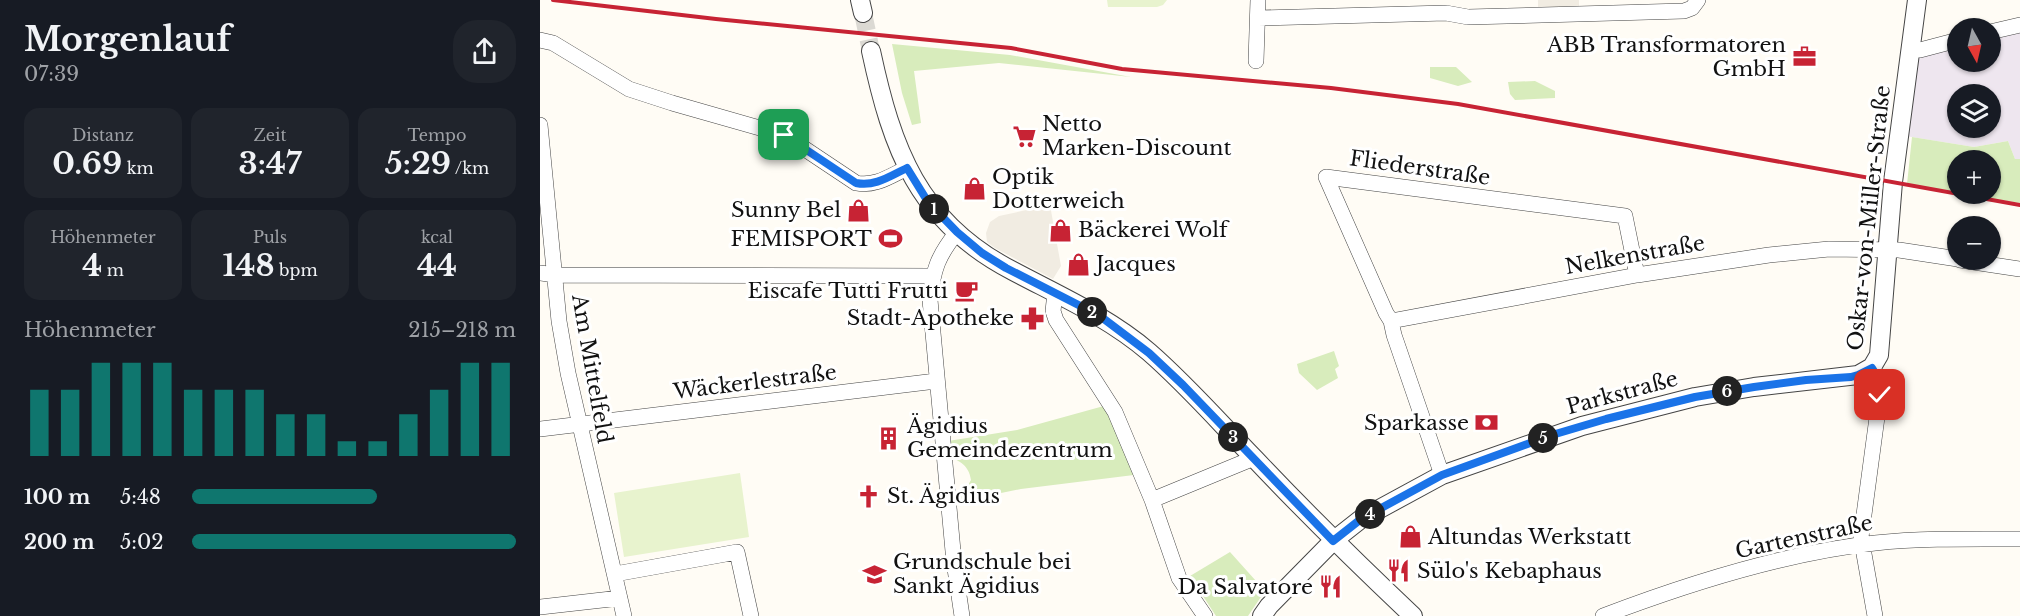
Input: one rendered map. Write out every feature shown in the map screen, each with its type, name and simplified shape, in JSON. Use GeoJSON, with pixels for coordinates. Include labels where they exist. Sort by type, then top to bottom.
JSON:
{"type":"FeatureCollection","features":[{"type":"Feature","properties":{"kind":"street"},"geometry":{"type":"LineString","coordinates":[[1256,61],[1258,0]]}},
{"type":"Feature","properties":{"kind":"street"},"geometry":{"type":"LineString","coordinates":[[1258,18],[1446,13],[1468,17],[1684,11],[1692,8],[1698,0]]}},
{"type":"Feature","properties":{"kind":"street","name":"Oskar-von-Miller-Straße"},"geometry":{"type":"LineString","coordinates":[[1875,616],[1862,545],[1862,529],[1880,395],[1878,378],[1872,368],[1879,355],[1893,182],[1917,0]]}},
{"type":"Feature","properties":{"kind":"street"},"geometry":{"type":"LineString","coordinates":[[2001,29],[2020,25]]}},
{"type":"Feature","properties":{"kind":"street"},"geometry":{"type":"LineString","coordinates":[[540,40],[553,43],[628,88],[784,135],[856,183],[865,185],[876,183],[907,168]]}},
{"type":"Feature","properties":{"kind":"street"},"geometry":{"type":"LineString","coordinates":[[1910,49],[1920,50],[1947,43]]}},
{"type":"Feature","properties":{"kind":"street"},"geometry":{"type":"LineString","coordinates":[[871,51],[892,132],[907,168],[928,202],[957,232],[995,262],[1100,316],[1134,340],[1177,378],[1333,541],[1413,616]]}},
{"type":"Feature","properties":{"kind":"street","name":"Am Mittelfeld"},"geometry":{"type":"LineString","coordinates":[[540,131],[548,274],[579,424],[624,616]]}},
{"type":"Feature","properties":{"kind":"street","name":"Fliederstraße"},"geometry":{"type":"LineString","coordinates":[[1442,475],[1391,321],[1326,177],[1625,216],[1637,275]]}},
{"type":"Feature","properties":{"kind":"street"},"geometry":{"type":"LineString","coordinates":[[957,232],[942,253],[932,276],[930,300],[936,381],[962,616]]}},
{"type":"Feature","properties":{"kind":"street","name":"Nelkenstraße"},"geometry":{"type":"LineString","coordinates":[[1391,321],[1637,275],[1769,255],[1819,250],[1899,250],[1947,257]]}},
{"type":"Feature","properties":{"kind":"street","name":"Nelkenstraße"},"geometry":{"type":"LineString","coordinates":[[2001,266],[2020,269]]}},
{"type":"Feature","properties":{"kind":"street"},"geometry":{"type":"LineString","coordinates":[[548,274],[932,276]]}},
{"type":"Feature","properties":{"kind":"street"},"geometry":{"type":"LineString","coordinates":[[1055,293],[1053,311],[1056,320],[1115,412],[1152,500],[1179,578],[1205,616]]}},
{"type":"Feature","properties":{"kind":"street","name":"Parkstraße"},"geometry":{"type":"LineString","coordinates":[[1262,616],[1333,541],[1361,519],[1442,475],[1552,435],[1611,418],[1731,391],[1806,380],[1851,377],[1872,368]]}},
{"type":"Feature","properties":{"kind":"street","name":"Wäckerlestraße"},"geometry":{"type":"LineString","coordinates":[[540,429],[936,381]]}},
{"type":"Feature","properties":{"kind":"street"},"geometry":{"type":"LineString","coordinates":[[1152,500],[1254,458]]}},
{"type":"Feature","properties":{"kind":"street","name":"Gartenstraße"},"geometry":{"type":"LineString","coordinates":[[1603,616],[1677,589],[1738,571],[1810,554],[1862,545],[1923,540],[2020,539]]}},
{"type":"Feature","properties":{"kind":"street"},"geometry":{"type":"LineString","coordinates":[[615,574],[737,552],[751,616]]}},
{"type":"Feature","properties":{"kind":"street"},"geometry":{"type":"LineString","coordinates":[[540,607],[620,598]]}},
{"type":"Feature","properties":{"kind":"shaded area"},"geometry":{"type":"Polygon","coordinates":[[[1538,0],[1579,0],[1579,8],[1538,9],[1538,0]]]}},
{"type":"Feature","properties":{"kind":"shaded area"},"geometry":{"type":"Polygon","coordinates":[[[2020,25],[2020,159],[2015,159],[2008,141],[1974,147],[1899,135],[1910,49],[1947,42],[1947,72],[2001,72],[2001,30],[2020,25]]]}},
{"type":"Feature","properties":{"kind":"shaded area"},"geometry":{"type":"Polygon","coordinates":[[[1050,205],[1061,266],[1053,279],[995,248],[987,242],[986,233],[990,222],[999,216],[1050,205]]]}},
{"type":"Feature","properties":{"kind":"green space"},"geometry":{"type":"Polygon","coordinates":[[[1107,0],[1167,0],[1163,5],[1157,7],[1108,7],[1107,0]]]}},
{"type":"Feature","properties":{"kind":"green space"},"geometry":{"type":"Polygon","coordinates":[[[892,44],[1010,55],[1131,77],[999,63],[914,71],[921,123],[912,125],[902,93],[892,44]]]}},
{"type":"Feature","properties":{"kind":"green space"},"geometry":{"type":"Polygon","coordinates":[[[1430,67],[1456,67],[1472,82],[1458,86],[1430,78],[1430,67]]]}},
{"type":"Feature","properties":{"kind":"green space"},"geometry":{"type":"Polygon","coordinates":[[[1535,81],[1555,91],[1555,98],[1515,100],[1510,94],[1508,82],[1535,81]]]}},
{"type":"Feature","properties":{"kind":"green space"},"geometry":{"type":"Polygon","coordinates":[[[1912,137],[1974,147],[2008,141],[2015,159],[2020,159],[2020,203],[2001,200],[2001,150],[1947,150],[1947,190],[1907,184],[1912,137]]]}},
{"type":"Feature","properties":{"kind":"green space"},"geometry":{"type":"Polygon","coordinates":[[[1334,351],[1339,366],[1335,369],[1338,378],[1317,390],[1299,373],[1297,364],[1334,351]]]}},
{"type":"Feature","properties":{"kind":"green space"},"geometry":{"type":"Polygon","coordinates":[[[1111,404],[1142,474],[1021,489],[948,504],[965,490],[971,480],[968,470],[962,463],[943,455],[942,442],[1017,430],[1111,404]]]}},
{"type":"Feature","properties":{"kind":"green space"},"geometry":{"type":"Polygon","coordinates":[[[740,473],[749,537],[624,557],[614,493],[740,473]]]}},
{"type":"Feature","properties":{"kind":"green space"},"geometry":{"type":"Polygon","coordinates":[[[1230,552],[1265,591],[1248,616],[1216,616],[1190,576],[1230,552]]]}},
{"type":"Feature","properties":{"kind":"tunnel"},"geometry":{"type":"LineString","coordinates":[[863,13],[871,51]]}},
{"type":"Feature","properties":{"kind":"railway"},"geometry":{"type":"LineString","coordinates":[[553,0],[716,19],[1011,48],[1122,69],[1331,88],[1458,104],[2020,205]]}},
{"type":"Feature","properties":{"kind":"place","name":"ABB Transformatoren GmbH"},"geometry":{"type":"Point","coordinates":[1804,57]}},
{"type":"Feature","properties":{"kind":"place","name":"Netto Marken-Discount"},"geometry":{"type":"Point","coordinates":[1024,136]}},
{"type":"Feature","properties":{"kind":"place","name":"Optik Dotterweich"},"geometry":{"type":"Point","coordinates":[974,189]}},
{"type":"Feature","properties":{"kind":"place","name":"Sunny Bel"},"geometry":{"type":"Point","coordinates":[859,210]}},
{"type":"Feature","properties":{"kind":"place","name":"Bäckerei Wolf"},"geometry":{"type":"Point","coordinates":[1060,230]}},
{"type":"Feature","properties":{"kind":"place","name":"FEMISPORT"},"geometry":{"type":"Point","coordinates":[890,239]}},
{"type":"Feature","properties":{"kind":"place","name":"Jacques"},"geometry":{"type":"Point","coordinates":[1078,264]}},
{"type":"Feature","properties":{"kind":"place","name":"Eiscafe Tutti Frutti"},"geometry":{"type":"Point","coordinates":[966,291]}},
{"type":"Feature","properties":{"kind":"place","name":"Stadt-Apotheke"},"geometry":{"type":"Point","coordinates":[1032,318]}},
{"type":"Feature","properties":{"kind":"place","name":"Sparkasse"},"geometry":{"type":"Point","coordinates":[1487,423]}},
{"type":"Feature","properties":{"kind":"place","name":"Ägidius Gemeindezentrum"},"geometry":{"type":"Point","coordinates":[889,438]}},
{"type":"Feature","properties":{"kind":"place","name":"St. Ägidius"},"geometry":{"type":"Point","coordinates":[869,496]}},
{"type":"Feature","properties":{"kind":"place","name":"Altundas Werkstatt"},"geometry":{"type":"Point","coordinates":[1410,537]}},
{"type":"Feature","properties":{"kind":"place","name":"Sülo's Kebaphaus"},"geometry":{"type":"Point","coordinates":[1399,571]}},
{"type":"Feature","properties":{"kind":"place","name":"Grundschule bei Sankt Ägidius"},"geometry":{"type":"Point","coordinates":[875,574]}},
{"type":"Feature","properties":{"kind":"place","name":"Da Salvatore"},"geometry":{"type":"Point","coordinates":[1331,587]}},
{"type":"Feature","properties":{"kind":"route"},"geometry":{"type":"LineString","coordinates":[[784,135],[856,183],[865,185],[876,183],[907,168],[928,202],[970,244],[995,262],[1100,316],[1149,353],[1183,385],[1333,541],[1361,519],[1442,475],[1552,435],[1606,419],[1708,395],[1754,387],[1851,377],[1872,368],[1878,378],[1880,395]]}}]}
